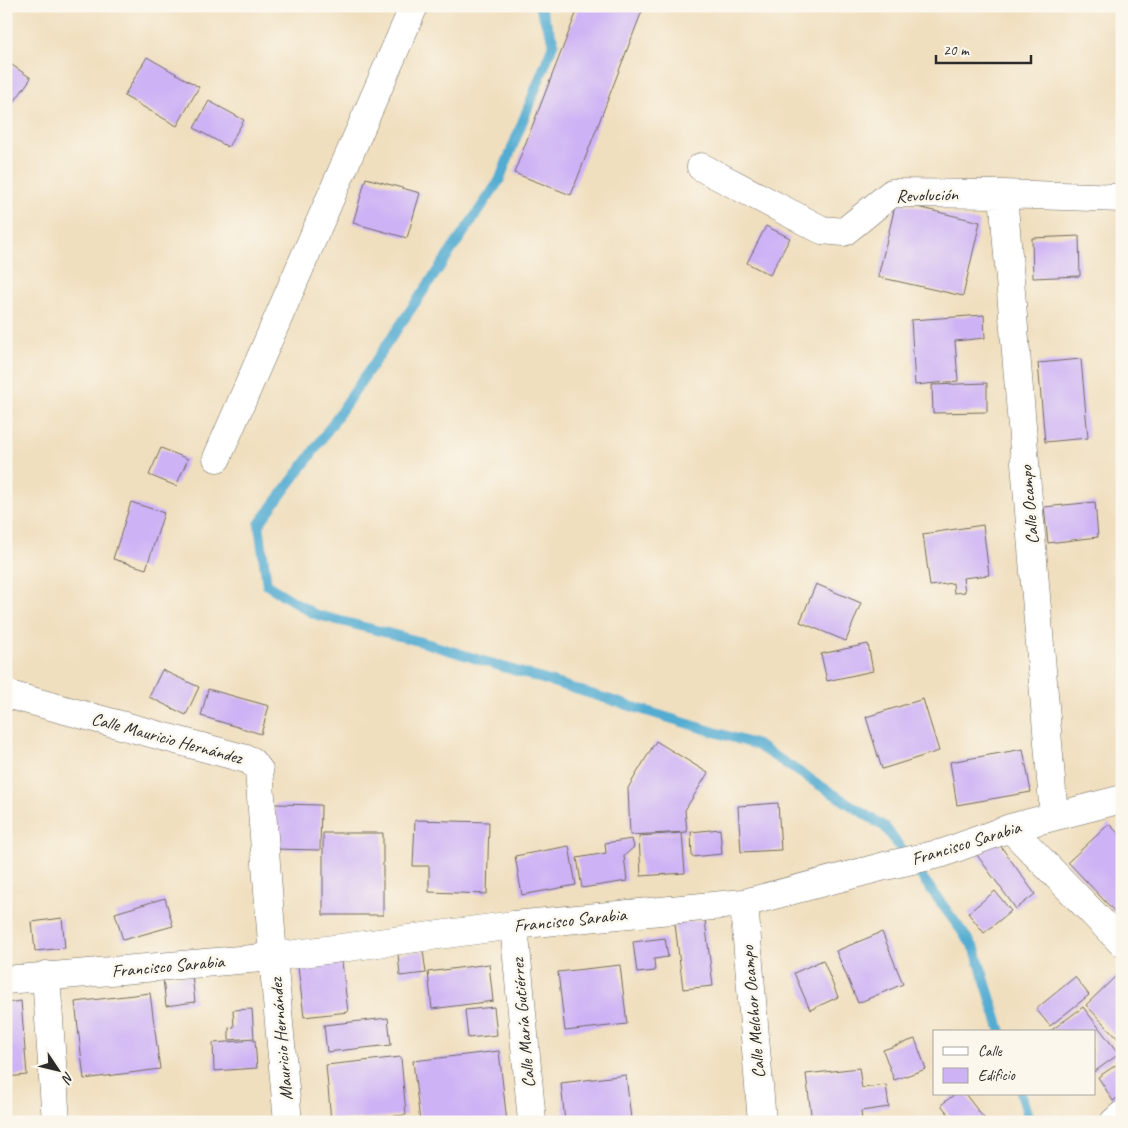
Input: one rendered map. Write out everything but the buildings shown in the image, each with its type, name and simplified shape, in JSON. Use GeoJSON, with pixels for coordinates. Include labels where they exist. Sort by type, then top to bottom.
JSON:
{"type":"FeatureCollection","features":[{"type":"Feature","properties":{"kind":"street"},"geometry":{"type":"LineString","coordinates":[[217,458],[411,7]]}},
{"type":"Feature","properties":{"kind":"street","name":"Revolución"},"geometry":{"type":"LineString","coordinates":[[700,167],[822,230],[844,232],[892,193],[1122,198]]}},
{"type":"Feature","properties":{"kind":"street","name":"Calle Ocampo"},"geometry":{"type":"LineString","coordinates":[[1003,194],[1054,816]]}},
{"type":"Feature","properties":{"kind":"street","name":"Calle Mauricio Hernández"},"geometry":{"type":"LineString","coordinates":[[6,694],[250,760],[259,770],[274,957]]}},
{"type":"Feature","properties":{"kind":"street","name":"Francisco Sarabia"},"geometry":{"type":"LineString","coordinates":[[6,980],[46,975],[274,957],[514,925],[744,903],[943,853],[1010,828],[1122,799]]}},
{"type":"Feature","properties":{"kind":"street"},"geometry":{"type":"LineString","coordinates":[[1010,828],[1122,944]]}},
{"type":"Feature","properties":{"kind":"street","name":"Calle Melchor Ocampo"},"geometry":{"type":"LineString","coordinates":[[744,903],[762,1122]]}},
{"type":"Feature","properties":{"kind":"street","name":"Calle María Gutiérrez"},"geometry":{"type":"LineString","coordinates":[[514,925],[532,1122]]}},
{"type":"Feature","properties":{"kind":"street","name":"Mauricio Hernández"},"geometry":{"type":"LineString","coordinates":[[274,957],[288,1122]]}},
{"type":"Feature","properties":{"kind":"street"},"geometry":{"type":"LineString","coordinates":[[46,975],[56,1122]]}},
{"type":"Feature","properties":{"kind":"street"},"geometry":{"type":"LineString","coordinates":[[1114,1122],[1122,1115]]}},
{"type":"Feature","properties":{"kind":"waterway"},"geometry":{"type":"LineString","coordinates":[[539,6],[554,42],[499,181],[308,459],[259,524],[267,585],[314,614],[422,642],[757,745],[885,827],[975,949],[1000,1030]]}},
{"type":"Feature","properties":{"kind":"waterway"},"geometry":{"type":"LineString","coordinates":[[1022,1096],[1030,1122]]}}]}
